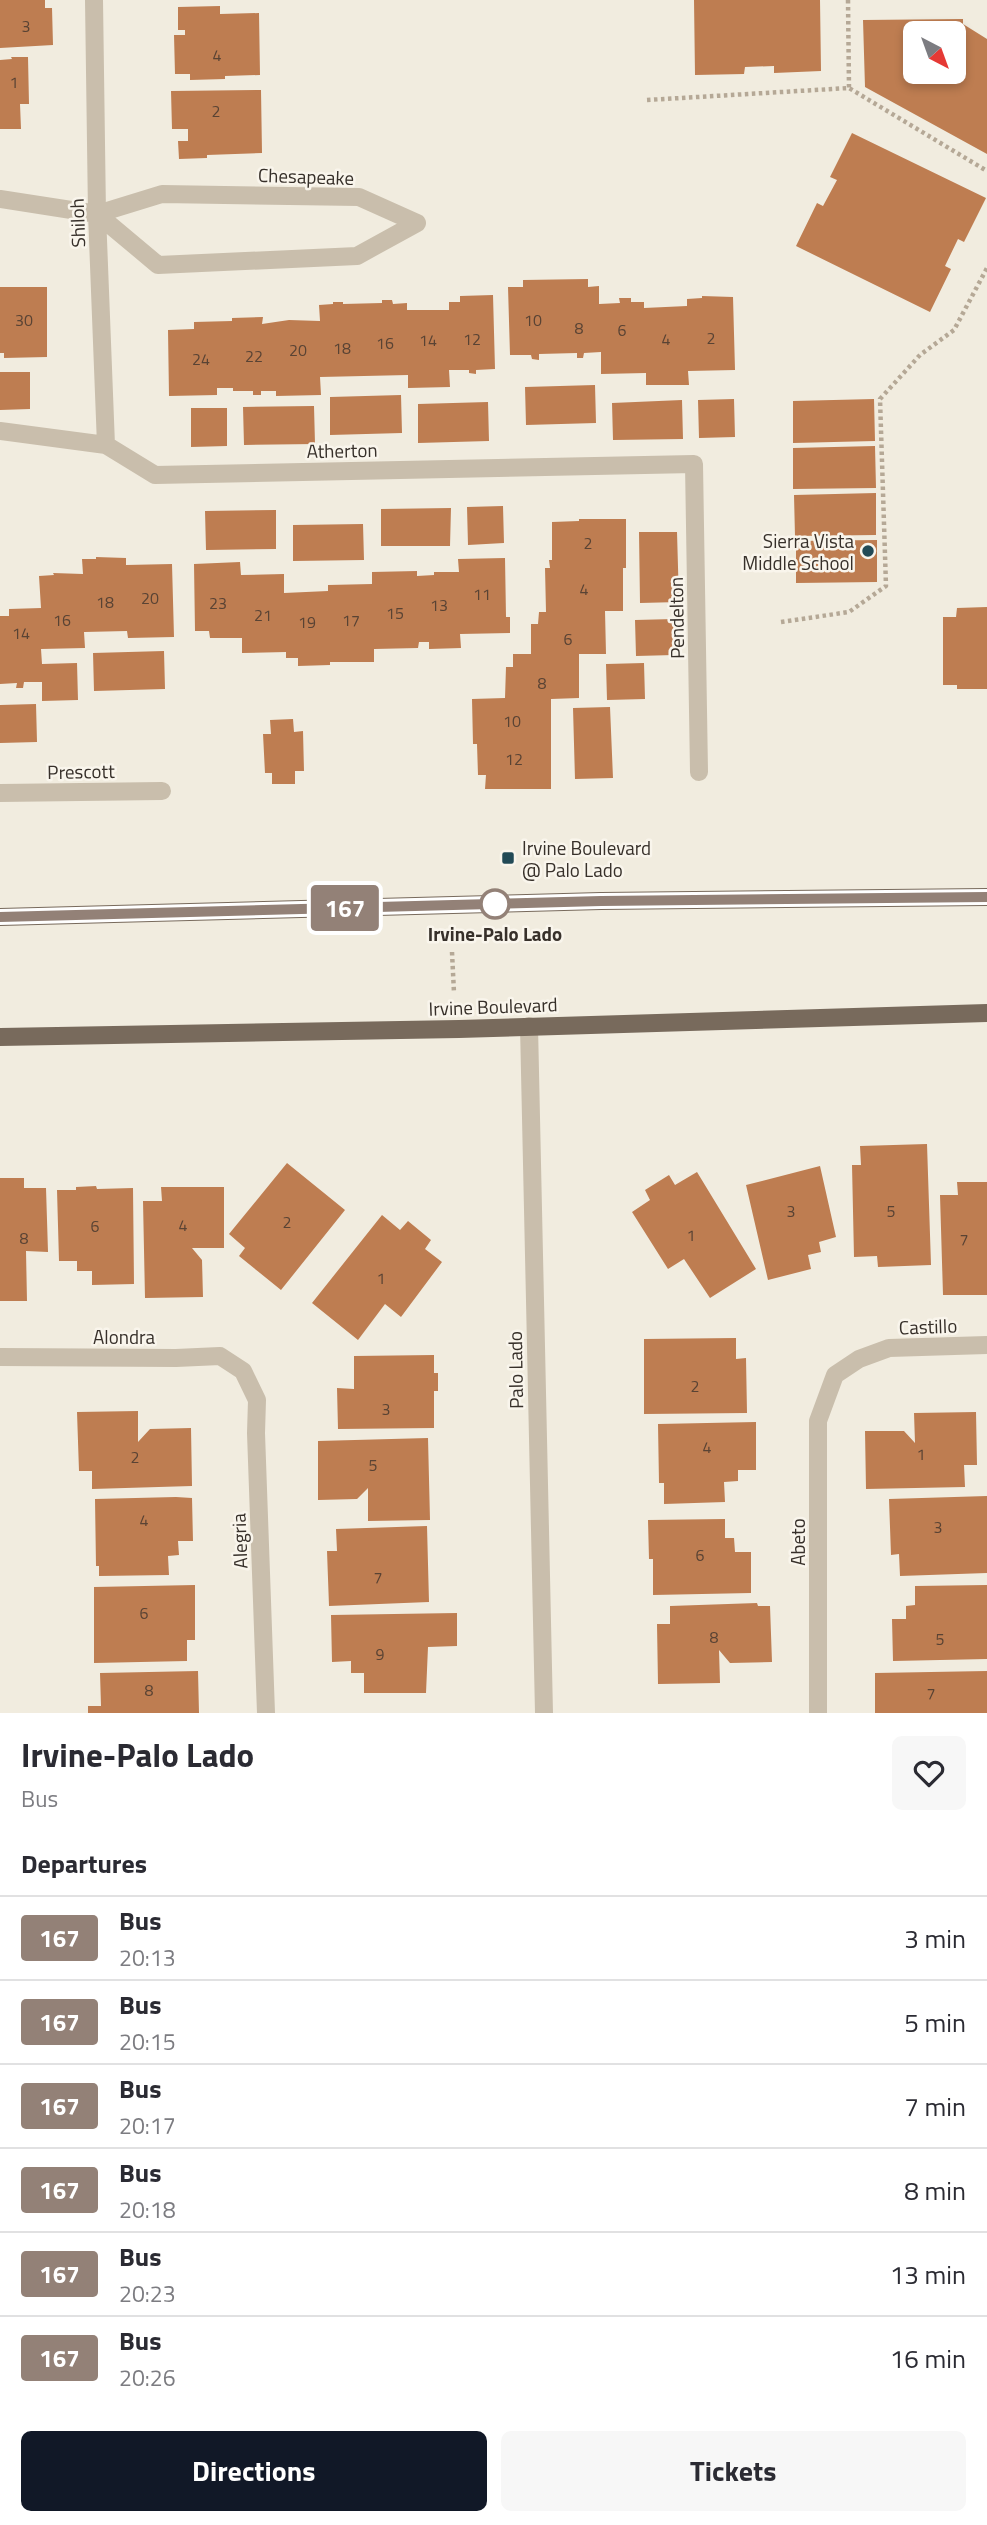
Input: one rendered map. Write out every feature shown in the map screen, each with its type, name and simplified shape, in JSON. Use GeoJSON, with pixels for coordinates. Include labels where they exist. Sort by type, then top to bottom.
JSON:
{"type":"FeatureCollection","features":[{"type":"Feature","properties":{"kind":"main road"},"geometry":{"type":"LineString","coordinates":[[0,917],[601,901],[987,897]]}},
{"type":"Feature","properties":{"kind":"main road","name":"Irvine Boulevard"},"geometry":{"type":"LineString","coordinates":[[0,1037],[987,1013]]}},
{"type":"Feature","properties":{"kind":"street","name":"Shiloh"},"geometry":{"type":"LineString","coordinates":[[94,0],[97,214],[106,445]]}},
{"type":"Feature","properties":{"kind":"street","name":"Chesapeake"},"geometry":{"type":"LineString","coordinates":[[0,199],[97,214],[162,194],[359,197],[416,223],[358,256],[158,265],[97,214]]}},
{"type":"Feature","properties":{"kind":"street","name":"Atherton"},"geometry":{"type":"LineString","coordinates":[[0,431],[106,445],[155,475],[694,464]]}},
{"type":"Feature","properties":{"kind":"street","name":"Pendelton"},"geometry":{"type":"LineString","coordinates":[[694,464],[699,772]]}},
{"type":"Feature","properties":{"kind":"street","name":"Prescott"},"geometry":{"type":"LineString","coordinates":[[0,793],[162,791]]}},
{"type":"Feature","properties":{"kind":"street","name":"Palo Lado"},"geometry":{"type":"LineString","coordinates":[[529,1026],[544,1713]]}},
{"type":"Feature","properties":{"kind":"street","name":"Castillo"},"geometry":{"type":"LineString","coordinates":[[835,1375],[859,1359],[889,1348],[987,1345]]}},
{"type":"Feature","properties":{"kind":"street","name":"Alondra"},"geometry":{"type":"LineString","coordinates":[[0,1357],[220,1356],[243,1371]]}},
{"type":"Feature","properties":{"kind":"street","name":"Alegria"},"geometry":{"type":"LineString","coordinates":[[243,1371],[257,1400],[267,1713]]}},
{"type":"Feature","properties":{"kind":"street","name":"Abeto"},"geometry":{"type":"LineString","coordinates":[[818,1713],[818,1421],[835,1375]]}},
{"type":"Feature","properties":{"kind":"path"},"geometry":{"type":"LineString","coordinates":[[848,0],[849,88]]}},
{"type":"Feature","properties":{"kind":"path"},"geometry":{"type":"LineString","coordinates":[[647,100],[849,88],[987,171]]}},
{"type":"Feature","properties":{"kind":"path"},"geometry":{"type":"LineString","coordinates":[[781,622],[849,612],[886,586],[880,399],[920,355],[954,330],[987,268]]}},
{"type":"Feature","properties":{"kind":"path"},"geometry":{"type":"LineString","coordinates":[[452,952],[454,993]]}},
{"type":"Feature","properties":{"kind":"building"},"geometry":{"type":"Polygon","coordinates":[[[0,0],[45,0],[45,8],[52,8],[53,45],[0,48],[0,0]]]}},
{"type":"Feature","properties":{"kind":"building"},"geometry":{"type":"Polygon","coordinates":[[[694,0],[820,0],[821,71],[774,73],[774,66],[745,67],[744,74],[695,75],[694,0]]]}},
{"type":"Feature","properties":{"kind":"building"},"geometry":{"type":"Polygon","coordinates":[[[220,6],[220,14],[259,13],[260,75],[190,80],[190,74],[175,74],[174,35],[185,35],[185,30],[178,30],[178,7],[220,6]]]}},
{"type":"Feature","properties":{"kind":"building"},"geometry":{"type":"Polygon","coordinates":[[[963,19],[903,21],[903,84],[966,84],[966,26],[987,39],[987,154],[865,87],[863,20],[963,19]]]}},
{"type":"Feature","properties":{"kind":"building"},"geometry":{"type":"Polygon","coordinates":[[[11,57],[28,57],[29,104],[20,104],[21,129],[0,129],[0,60],[12,59],[11,57]]]}},
{"type":"Feature","properties":{"kind":"building"},"geometry":{"type":"Polygon","coordinates":[[[261,90],[262,153],[179,159],[178,141],[188,141],[188,129],[172,129],[171,91],[261,90]]]}},
{"type":"Feature","properties":{"kind":"building"},"geometry":{"type":"Polygon","coordinates":[[[852,133],[986,198],[964,242],[958,239],[945,266],[951,269],[930,312],[796,246],[817,203],[823,206],[837,180],[830,177],[852,133]]]}},
{"type":"Feature","properties":{"kind":"building"},"geometry":{"type":"Polygon","coordinates":[[[588,279],[588,287],[599,286],[599,304],[620,303],[619,298],[631,298],[631,302],[644,302],[644,308],[687,306],[687,299],[702,296],[733,297],[735,370],[688,371],[689,385],[646,385],[646,373],[601,374],[601,352],[584,353],[583,358],[577,358],[577,353],[539,354],[539,360],[532,359],[531,355],[510,355],[508,287],[523,287],[523,280],[588,279]]]}},
{"type":"Feature","properties":{"kind":"building"},"geometry":{"type":"Polygon","coordinates":[[[0,287],[47,287],[47,357],[4,358],[4,353],[0,353],[0,287]]]}},
{"type":"Feature","properties":{"kind":"building"},"geometry":{"type":"Polygon","coordinates":[[[493,295],[495,369],[476,370],[476,374],[469,373],[469,370],[449,370],[450,387],[408,388],[408,375],[320,377],[321,395],[276,396],[276,391],[261,391],[261,395],[253,395],[253,391],[217,388],[217,395],[169,396],[168,330],[194,329],[194,322],[232,321],[232,318],[263,317],[262,324],[289,320],[320,321],[319,305],[333,302],[382,303],[382,300],[392,300],[393,304],[407,303],[407,310],[449,310],[449,302],[460,302],[460,296],[493,295]]]}},
{"type":"Feature","properties":{"kind":"building"},"geometry":{"type":"Polygon","coordinates":[[[0,372],[30,372],[30,409],[0,410],[0,372]]]}},
{"type":"Feature","properties":{"kind":"building"},"geometry":{"type":"Polygon","coordinates":[[[595,385],[596,423],[526,425],[525,387],[595,385]]]}},
{"type":"Feature","properties":{"kind":"building"},"geometry":{"type":"Polygon","coordinates":[[[401,395],[402,433],[330,435],[330,397],[401,395]]]}},
{"type":"Feature","properties":{"kind":"building"},"geometry":{"type":"Polygon","coordinates":[[[734,399],[735,437],[699,438],[698,400],[734,399]]]}},
{"type":"Feature","properties":{"kind":"building"},"geometry":{"type":"Polygon","coordinates":[[[874,399],[875,441],[793,443],[793,401],[874,399]]]}},
{"type":"Feature","properties":{"kind":"building"},"geometry":{"type":"Polygon","coordinates":[[[682,400],[683,439],[613,440],[612,403],[682,400]]]}},
{"type":"Feature","properties":{"kind":"building"},"geometry":{"type":"Polygon","coordinates":[[[488,402],[489,441],[418,443],[418,404],[488,402]]]}},
{"type":"Feature","properties":{"kind":"building"},"geometry":{"type":"Polygon","coordinates":[[[314,406],[315,444],[244,445],[243,407],[314,406]]]}},
{"type":"Feature","properties":{"kind":"building"},"geometry":{"type":"Polygon","coordinates":[[[191,408],[227,408],[227,446],[191,447],[191,408]]]}},
{"type":"Feature","properties":{"kind":"building"},"geometry":{"type":"Polygon","coordinates":[[[875,446],[876,488],[793,489],[793,448],[875,446]]]}},
{"type":"Feature","properties":{"kind":"building"},"geometry":{"type":"Polygon","coordinates":[[[876,493],[876,535],[795,536],[794,495],[876,493]]]}},
{"type":"Feature","properties":{"kind":"building"},"geometry":{"type":"Polygon","coordinates":[[[503,506],[504,543],[468,545],[467,507],[503,506]]]}},
{"type":"Feature","properties":{"kind":"building"},"geometry":{"type":"Polygon","coordinates":[[[451,508],[450,546],[381,546],[381,509],[451,508]]]}},
{"type":"Feature","properties":{"kind":"building"},"geometry":{"type":"Polygon","coordinates":[[[276,510],[276,549],[206,550],[205,511],[276,510]]]}},
{"type":"Feature","properties":{"kind":"building"},"geometry":{"type":"Polygon","coordinates":[[[626,519],[623,611],[605,611],[606,654],[579,654],[579,698],[551,699],[551,789],[485,789],[486,775],[478,775],[477,744],[473,744],[472,699],[505,698],[506,667],[513,667],[513,654],[531,654],[531,624],[538,624],[539,612],[546,612],[545,568],[550,568],[549,560],[552,560],[552,522],[626,519]]]}},
{"type":"Feature","properties":{"kind":"building"},"geometry":{"type":"Polygon","coordinates":[[[363,524],[364,560],[293,561],[293,525],[363,524]]]}},
{"type":"Feature","properties":{"kind":"building"},"geometry":{"type":"Polygon","coordinates":[[[639,532],[677,532],[679,602],[640,603],[639,532]]]}},
{"type":"Feature","properties":{"kind":"building"},"geometry":{"type":"Polygon","coordinates":[[[877,540],[877,582],[796,583],[796,541],[877,540]]]}},
{"type":"Feature","properties":{"kind":"building"},"geometry":{"type":"Polygon","coordinates":[[[126,558],[126,565],[172,564],[174,637],[128,638],[127,631],[84,632],[85,648],[41,649],[42,664],[77,663],[78,700],[42,701],[42,682],[24,682],[23,688],[16,688],[17,683],[0,684],[0,616],[9,616],[9,609],[41,608],[39,576],[54,575],[53,573],[83,574],[82,559],[126,558]]]}},
{"type":"Feature","properties":{"kind":"building"},"geometry":{"type":"Polygon","coordinates":[[[505,558],[506,617],[510,617],[510,633],[460,634],[461,648],[429,649],[429,642],[419,642],[418,648],[374,649],[374,662],[330,662],[330,665],[298,666],[298,658],[286,658],[286,652],[242,653],[242,638],[210,638],[209,631],[195,631],[194,564],[240,562],[241,575],[284,574],[284,593],[328,591],[328,585],[372,584],[372,572],[417,571],[417,576],[434,575],[434,572],[459,572],[458,559],[505,558]]]}},
{"type":"Feature","properties":{"kind":"building"},"geometry":{"type":"Polygon","coordinates":[[[987,607],[987,689],[957,689],[957,685],[943,685],[943,617],[956,617],[957,608],[987,607]]]}},
{"type":"Feature","properties":{"kind":"building"},"geometry":{"type":"Polygon","coordinates":[[[674,619],[674,655],[636,656],[635,620],[674,619]]]}},
{"type":"Feature","properties":{"kind":"building"},"geometry":{"type":"Polygon","coordinates":[[[164,651],[165,689],[94,691],[93,653],[164,651]]]}},
{"type":"Feature","properties":{"kind":"building"},"geometry":{"type":"Polygon","coordinates":[[[644,663],[645,699],[607,700],[606,664],[644,663]]]}},
{"type":"Feature","properties":{"kind":"building"},"geometry":{"type":"Polygon","coordinates":[[[36,704],[37,742],[0,743],[0,705],[36,704]]]}},
{"type":"Feature","properties":{"kind":"building"},"geometry":{"type":"Polygon","coordinates":[[[610,707],[613,778],[575,779],[573,708],[610,707]]]}},
{"type":"Feature","properties":{"kind":"building"},"geometry":{"type":"Polygon","coordinates":[[[293,719],[294,732],[303,731],[304,771],[295,771],[295,784],[272,784],[272,773],[265,773],[263,734],[271,734],[270,720],[293,719]]]}},
{"type":"Feature","properties":{"kind":"building"},"geometry":{"type":"Polygon","coordinates":[[[927,1144],[931,1265],[878,1267],[877,1256],[854,1257],[852,1165],[861,1165],[860,1146],[927,1144]]]}},
{"type":"Feature","properties":{"kind":"building"},"geometry":{"type":"Polygon","coordinates":[[[287,1163],[345,1210],[281,1290],[239,1256],[245,1248],[229,1234],[287,1163]]]}},
{"type":"Feature","properties":{"kind":"building"},"geometry":{"type":"Polygon","coordinates":[[[820,1166],[836,1237],[819,1242],[821,1252],[808,1255],[811,1269],[768,1280],[746,1185],[820,1166]]]}},
{"type":"Feature","properties":{"kind":"building"},"geometry":{"type":"Polygon","coordinates":[[[697,1172],[756,1269],[710,1298],[684,1259],[668,1269],[632,1212],[650,1200],[645,1190],[669,1175],[675,1185],[697,1172]]]}},
{"type":"Feature","properties":{"kind":"building"},"geometry":{"type":"Polygon","coordinates":[[[0,1178],[24,1178],[24,1188],[46,1188],[48,1252],[26,1251],[27,1301],[0,1301],[0,1178]]]}},
{"type":"Feature","properties":{"kind":"building"},"geometry":{"type":"Polygon","coordinates":[[[957,1182],[987,1182],[987,1295],[943,1295],[940,1195],[958,1195],[957,1182]]]}},
{"type":"Feature","properties":{"kind":"building"},"geometry":{"type":"Polygon","coordinates":[[[96,1186],[97,1189],[133,1188],[134,1284],[92,1285],[92,1271],[77,1271],[77,1261],[59,1261],[57,1190],[96,1186]]]}},
{"type":"Feature","properties":{"kind":"building"},"geometry":{"type":"Polygon","coordinates":[[[161,1187],[224,1187],[224,1248],[192,1248],[202,1260],[203,1297],[145,1298],[143,1201],[162,1201],[161,1187]]]}},
{"type":"Feature","properties":{"kind":"building"},"geometry":{"type":"Polygon","coordinates":[[[382,1215],[400,1230],[408,1221],[431,1240],[425,1249],[442,1262],[401,1317],[385,1304],[358,1340],[312,1303],[382,1215]]]}},
{"type":"Feature","properties":{"kind":"building"},"geometry":{"type":"Polygon","coordinates":[[[736,1338],[736,1359],[746,1358],[747,1413],[644,1414],[644,1339],[736,1338]]]}},
{"type":"Feature","properties":{"kind":"building"},"geometry":{"type":"Polygon","coordinates":[[[434,1355],[438,1391],[434,1391],[434,1428],[338,1429],[337,1388],[354,1389],[354,1356],[434,1355]]]}},
{"type":"Feature","properties":{"kind":"building"},"geometry":{"type":"Polygon","coordinates":[[[138,1411],[138,1442],[150,1429],[191,1428],[192,1486],[92,1489],[92,1471],[79,1471],[77,1412],[138,1411]]]}},
{"type":"Feature","properties":{"kind":"building"},"geometry":{"type":"Polygon","coordinates":[[[976,1412],[977,1465],[964,1465],[965,1487],[866,1489],[865,1431],[904,1431],[915,1443],[914,1413],[976,1412]]]}},
{"type":"Feature","properties":{"kind":"building"},"geometry":{"type":"Polygon","coordinates":[[[756,1422],[756,1470],[738,1470],[738,1481],[724,1482],[725,1502],[664,1504],[664,1483],[659,1483],[658,1424],[756,1422]]]}},
{"type":"Feature","properties":{"kind":"building"},"geometry":{"type":"Polygon","coordinates":[[[428,1438],[430,1520],[368,1521],[368,1488],[357,1499],[318,1500],[318,1441],[428,1438]]]}},
{"type":"Feature","properties":{"kind":"building"},"geometry":{"type":"Polygon","coordinates":[[[987,1496],[987,1573],[900,1576],[899,1554],[891,1555],[889,1499],[987,1496]]]}},
{"type":"Feature","properties":{"kind":"building"},"geometry":{"type":"Polygon","coordinates":[[[192,1498],[193,1541],[178,1541],[179,1555],[168,1556],[169,1575],[99,1576],[99,1566],[96,1566],[95,1499],[192,1498]]]}},
{"type":"Feature","properties":{"kind":"building"},"geometry":{"type":"Polygon","coordinates":[[[725,1519],[725,1538],[734,1538],[735,1552],[751,1552],[751,1593],[653,1595],[653,1559],[649,1559],[648,1520],[725,1519]]]}},
{"type":"Feature","properties":{"kind":"building"},"geometry":{"type":"Polygon","coordinates":[[[427,1526],[429,1602],[329,1606],[327,1551],[337,1551],[336,1529],[427,1526]]]}},
{"type":"Feature","properties":{"kind":"building"},"geometry":{"type":"Polygon","coordinates":[[[195,1585],[195,1640],[187,1640],[187,1661],[94,1663],[94,1587],[195,1585]]]}},
{"type":"Feature","properties":{"kind":"building"},"geometry":{"type":"Polygon","coordinates":[[[987,1585],[987,1659],[893,1661],[892,1619],[906,1619],[906,1606],[915,1605],[915,1586],[987,1585]]]}},
{"type":"Feature","properties":{"kind":"building"},"geometry":{"type":"Polygon","coordinates":[[[757,1603],[758,1606],[770,1606],[772,1662],[730,1663],[719,1650],[720,1683],[658,1684],[657,1624],[670,1624],[670,1606],[757,1603]]]}},
{"type":"Feature","properties":{"kind":"building"},"geometry":{"type":"Polygon","coordinates":[[[457,1613],[457,1646],[428,1647],[426,1693],[364,1693],[364,1673],[351,1673],[351,1661],[332,1662],[331,1615],[457,1613]]]}},
{"type":"Feature","properties":{"kind":"building"},"geometry":{"type":"Polygon","coordinates":[[[198,1671],[199,1713],[88,1713],[88,1706],[101,1706],[100,1673],[198,1671]]]}},
{"type":"Feature","properties":{"kind":"building"},"geometry":{"type":"Polygon","coordinates":[[[987,1671],[987,1713],[875,1713],[875,1673],[987,1671]]]}},
{"type":"Feature","properties":{"kind":"bus line","name":"167"},"geometry":{"type":"LineString","coordinates":[[0,917],[601,901],[987,897]]}},
{"type":"Feature","properties":{"kind":"place","name":"Sierra Vista Middle School"},"geometry":{"type":"Point","coordinates":[868,551]}},
{"type":"Feature","properties":{"kind":"place","name":"Irvine Boulevard @ Palo Lado"},"geometry":{"type":"Point","coordinates":[508,858]}},
{"type":"Feature","properties":{"kind":"place","name":"Irvine-Palo Lado"},"geometry":{"type":"Point","coordinates":[495,904]}}]}
